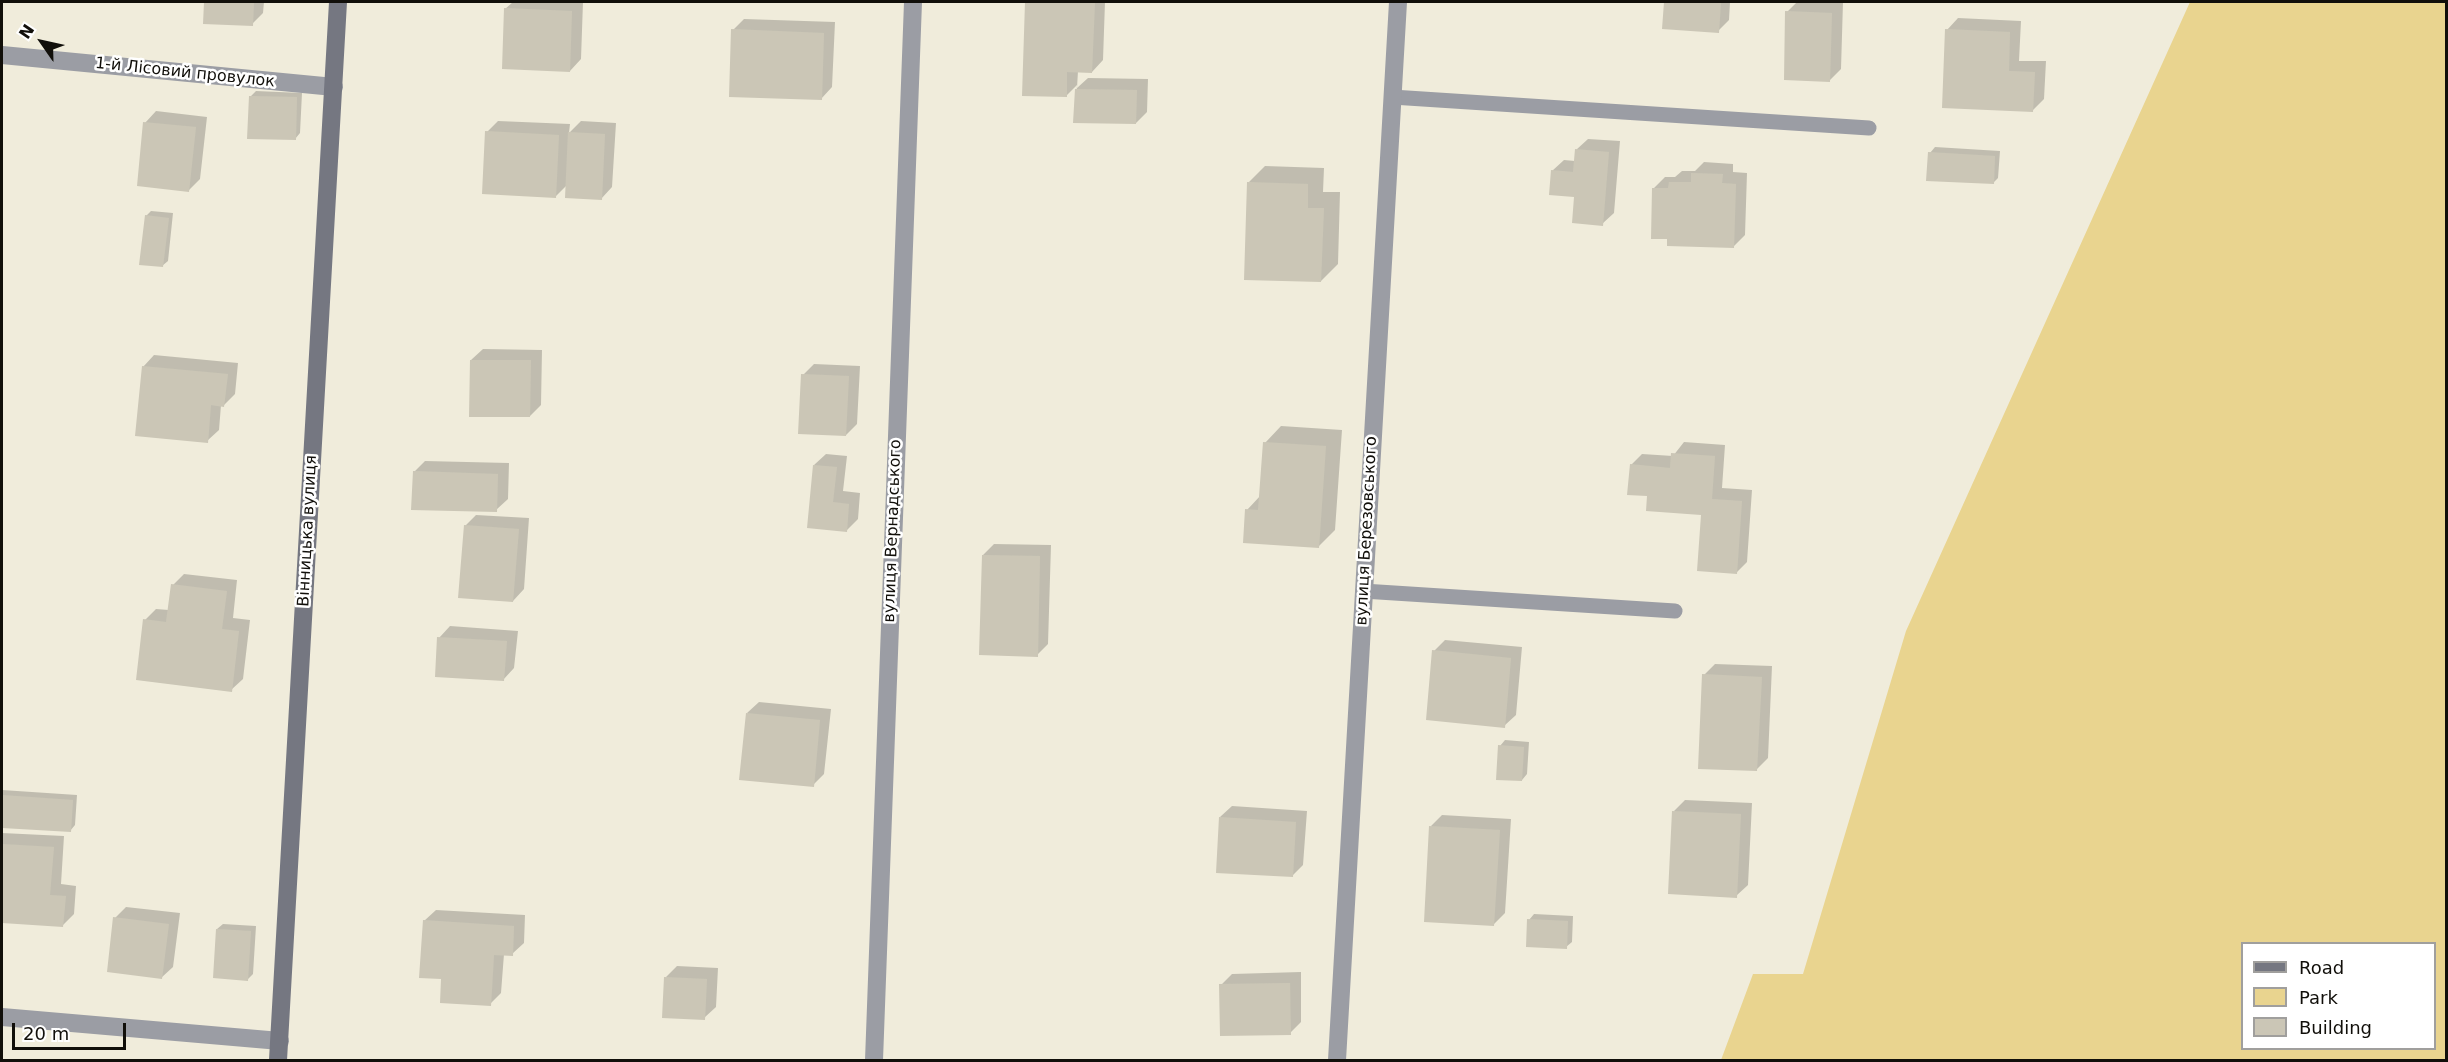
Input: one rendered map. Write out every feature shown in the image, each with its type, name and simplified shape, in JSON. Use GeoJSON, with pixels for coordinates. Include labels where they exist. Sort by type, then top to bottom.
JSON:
{"type":"FeatureCollection","features":[{"type":"Feature","properties":{"kind":"street","name":"Вінницька вулиця"},"geometry":{"type":"LineString","coordinates":[[278,1060],[338,2]]}},
{"type":"Feature","properties":{"kind":"street","name":"вулиця Вернадського"},"geometry":{"type":"LineString","coordinates":[[874,1060],[913,2]]}},
{"type":"Feature","properties":{"kind":"street","name":"вулиця Березовського"},"geometry":{"type":"LineString","coordinates":[[1337,1060],[1398,2]]}},
{"type":"Feature","properties":{"kind":"street","name":"1-й Лісовий провулок"},"geometry":{"type":"LineString","coordinates":[[2,55],[334,87]]}},
{"type":"Feature","properties":{"kind":"street"},"geometry":{"type":"LineString","coordinates":[[2,1017],[280,1041]]}},
{"type":"Feature","properties":{"kind":"lane"},"geometry":{"type":"LineString","coordinates":[[1392,97],[1869,128]]}},
{"type":"Feature","properties":{"kind":"lane"},"geometry":{"type":"LineString","coordinates":[[1364,591],[1675,611]]}},
{"type":"Feature","properties":{"kind":"green space"},"geometry":{"type":"Polygon","coordinates":[[[2190,2],[2446,2],[2446,1060],[1721,1060],[1753,974],[1803,974],[1906,631],[2190,2]]]}},
{"type":"Feature","properties":{"kind":"building"},"geometry":{"type":"Polygon","coordinates":[[[204,2],[254,2],[253,26],[203,24],[204,2]]]}},
{"type":"Feature","properties":{"kind":"building"},"geometry":{"type":"Polygon","coordinates":[[[1025,2],[1095,2],[1092,73],[1067,72],[1067,97],[1022,96],[1025,2]]]}},
{"type":"Feature","properties":{"kind":"building"},"geometry":{"type":"Polygon","coordinates":[[[1664,2],[1721,2],[1719,33],[1662,29],[1664,2]]]}},
{"type":"Feature","properties":{"kind":"building"},"geometry":{"type":"Polygon","coordinates":[[[504,8],[572,11],[570,72],[502,69],[504,8]]]}},
{"type":"Feature","properties":{"kind":"building"},"geometry":{"type":"Polygon","coordinates":[[[1785,11],[1832,13],[1830,82],[1784,80],[1785,11]]]}},
{"type":"Feature","properties":{"kind":"building"},"geometry":{"type":"Polygon","coordinates":[[[731,29],[824,33],[822,100],[729,97],[731,29]]]}},
{"type":"Feature","properties":{"kind":"building"},"geometry":{"type":"Polygon","coordinates":[[[1945,29],[2010,32],[2009,71],[2035,72],[2033,112],[1942,108],[1945,29]]]}},
{"type":"Feature","properties":{"kind":"building"},"geometry":{"type":"Polygon","coordinates":[[[1075,89],[1137,90],[1136,124],[1073,123],[1075,89]]]}},
{"type":"Feature","properties":{"kind":"building"},"geometry":{"type":"Polygon","coordinates":[[[249,96],[297,97],[296,140],[247,139],[249,96]]]}},
{"type":"Feature","properties":{"kind":"building"},"geometry":{"type":"Polygon","coordinates":[[[143,122],[196,127],[189,192],[137,186],[143,122]]]}},
{"type":"Feature","properties":{"kind":"building"},"geometry":{"type":"Polygon","coordinates":[[[485,131],[559,135],[556,198],[482,194],[485,131]]]}},
{"type":"Feature","properties":{"kind":"building"},"geometry":{"type":"Polygon","coordinates":[[[568,132],[605,134],[602,200],[565,198],[568,132]]]}},
{"type":"Feature","properties":{"kind":"building"},"geometry":{"type":"Polygon","coordinates":[[[1575,149],[1609,152],[1603,226],[1572,223],[1574,197],[1549,195],[1551,170],[1573,172],[1575,149]]]}},
{"type":"Feature","properties":{"kind":"building"},"geometry":{"type":"Polygon","coordinates":[[[1928,152],[1995,156],[1994,184],[1926,181],[1928,152]]]}},
{"type":"Feature","properties":{"kind":"building"},"geometry":{"type":"Polygon","coordinates":[[[1691,173],[1723,174],[1722,183],[1736,184],[1734,248],[1667,246],[1667,239],[1651,239],[1652,188],[1668,188],[1669,182],[1691,182],[1691,173]]]}},
{"type":"Feature","properties":{"kind":"building"},"geometry":{"type":"Polygon","coordinates":[[[1247,182],[1308,184],[1308,208],[1324,208],[1321,282],[1244,280],[1247,182]]]}},
{"type":"Feature","properties":{"kind":"building"},"geometry":{"type":"Polygon","coordinates":[[[145,215],[169,218],[163,267],[139,265],[145,215]]]}},
{"type":"Feature","properties":{"kind":"building"},"geometry":{"type":"Polygon","coordinates":[[[470,360],[531,360],[530,417],[469,417],[470,360]]]}},
{"type":"Feature","properties":{"kind":"building"},"geometry":{"type":"Polygon","coordinates":[[[142,366],[228,374],[224,407],[211,405],[208,443],[135,436],[142,366]]]}},
{"type":"Feature","properties":{"kind":"building"},"geometry":{"type":"Polygon","coordinates":[[[801,374],[849,376],[846,436],[798,434],[801,374]]]}},
{"type":"Feature","properties":{"kind":"building"},"geometry":{"type":"Polygon","coordinates":[[[1263,442],[1326,446],[1319,548],[1243,543],[1245,509],[1258,510],[1263,442]]]}},
{"type":"Feature","properties":{"kind":"building"},"geometry":{"type":"Polygon","coordinates":[[[1671,453],[1715,456],[1712,499],[1742,501],[1737,574],[1697,571],[1701,515],[1646,511],[1647,496],[1627,495],[1630,464],[1670,468],[1671,453]]]}},
{"type":"Feature","properties":{"kind":"building"},"geometry":{"type":"Polygon","coordinates":[[[813,465],[837,467],[833,502],[849,504],[847,532],[807,528],[813,465]]]}},
{"type":"Feature","properties":{"kind":"building"},"geometry":{"type":"Polygon","coordinates":[[[413,471],[498,474],[497,512],[411,510],[413,471]]]}},
{"type":"Feature","properties":{"kind":"building"},"geometry":{"type":"Polygon","coordinates":[[[464,525],[519,529],[513,602],[458,598],[464,525]]]}},
{"type":"Feature","properties":{"kind":"building"},"geometry":{"type":"Polygon","coordinates":[[[982,555],[1040,556],[1038,657],[979,655],[982,555]]]}},
{"type":"Feature","properties":{"kind":"building"},"geometry":{"type":"Polygon","coordinates":[[[171,584],[227,591],[222,629],[239,631],[232,692],[136,680],[143,619],[166,622],[171,584]]]}},
{"type":"Feature","properties":{"kind":"building"},"geometry":{"type":"Polygon","coordinates":[[[437,637],[507,641],[504,681],[435,677],[437,637]]]}},
{"type":"Feature","properties":{"kind":"building"},"geometry":{"type":"Polygon","coordinates":[[[1432,650],[1511,658],[1505,728],[1426,720],[1432,650]]]}},
{"type":"Feature","properties":{"kind":"building"},"geometry":{"type":"Polygon","coordinates":[[[1702,674],[1762,677],[1757,771],[1698,769],[1702,674]]]}},
{"type":"Feature","properties":{"kind":"building"},"geometry":{"type":"Polygon","coordinates":[[[746,713],[820,720],[814,787],[739,780],[746,713]]]}},
{"type":"Feature","properties":{"kind":"building"},"geometry":{"type":"Polygon","coordinates":[[[1498,745],[1524,747],[1522,781],[1496,780],[1498,745]]]}},
{"type":"Feature","properties":{"kind":"building"},"geometry":{"type":"Polygon","coordinates":[[[2,795],[73,800],[71,832],[2,828],[2,795]]]}},
{"type":"Feature","properties":{"kind":"building"},"geometry":{"type":"Polygon","coordinates":[[[1672,811],[1741,814],[1737,898],[1668,894],[1672,811]]]}},
{"type":"Feature","properties":{"kind":"building"},"geometry":{"type":"Polygon","coordinates":[[[1219,817],[1296,822],[1293,877],[1216,873],[1219,817]]]}},
{"type":"Feature","properties":{"kind":"building"},"geometry":{"type":"Polygon","coordinates":[[[1429,826],[1500,830],[1494,926],[1424,922],[1429,826]]]}},
{"type":"Feature","properties":{"kind":"building"},"geometry":{"type":"Polygon","coordinates":[[[2,844],[54,847],[50,895],[66,896],[63,927],[2,923],[2,844]]]}},
{"type":"Feature","properties":{"kind":"building"},"geometry":{"type":"Polygon","coordinates":[[[113,917],[169,924],[162,979],[107,972],[113,917]]]}},
{"type":"Feature","properties":{"kind":"building"},"geometry":{"type":"Polygon","coordinates":[[[1527,919],[1568,921],[1567,949],[1526,947],[1527,919]]]}},
{"type":"Feature","properties":{"kind":"building"},"geometry":{"type":"Polygon","coordinates":[[[423,920],[514,926],[513,956],[494,955],[491,1006],[440,1003],[441,979],[419,978],[423,920]]]}},
{"type":"Feature","properties":{"kind":"building"},"geometry":{"type":"Polygon","coordinates":[[[216,929],[251,931],[248,981],[213,978],[216,929]]]}},
{"type":"Feature","properties":{"kind":"building"},"geometry":{"type":"Polygon","coordinates":[[[664,977],[707,979],[705,1020],[662,1018],[664,977]]]}},
{"type":"Feature","properties":{"kind":"building"},"geometry":{"type":"Polygon","coordinates":[[[1290,983],[1291,1035],[1220,1036],[1219,984],[1290,983]]]}}]}
